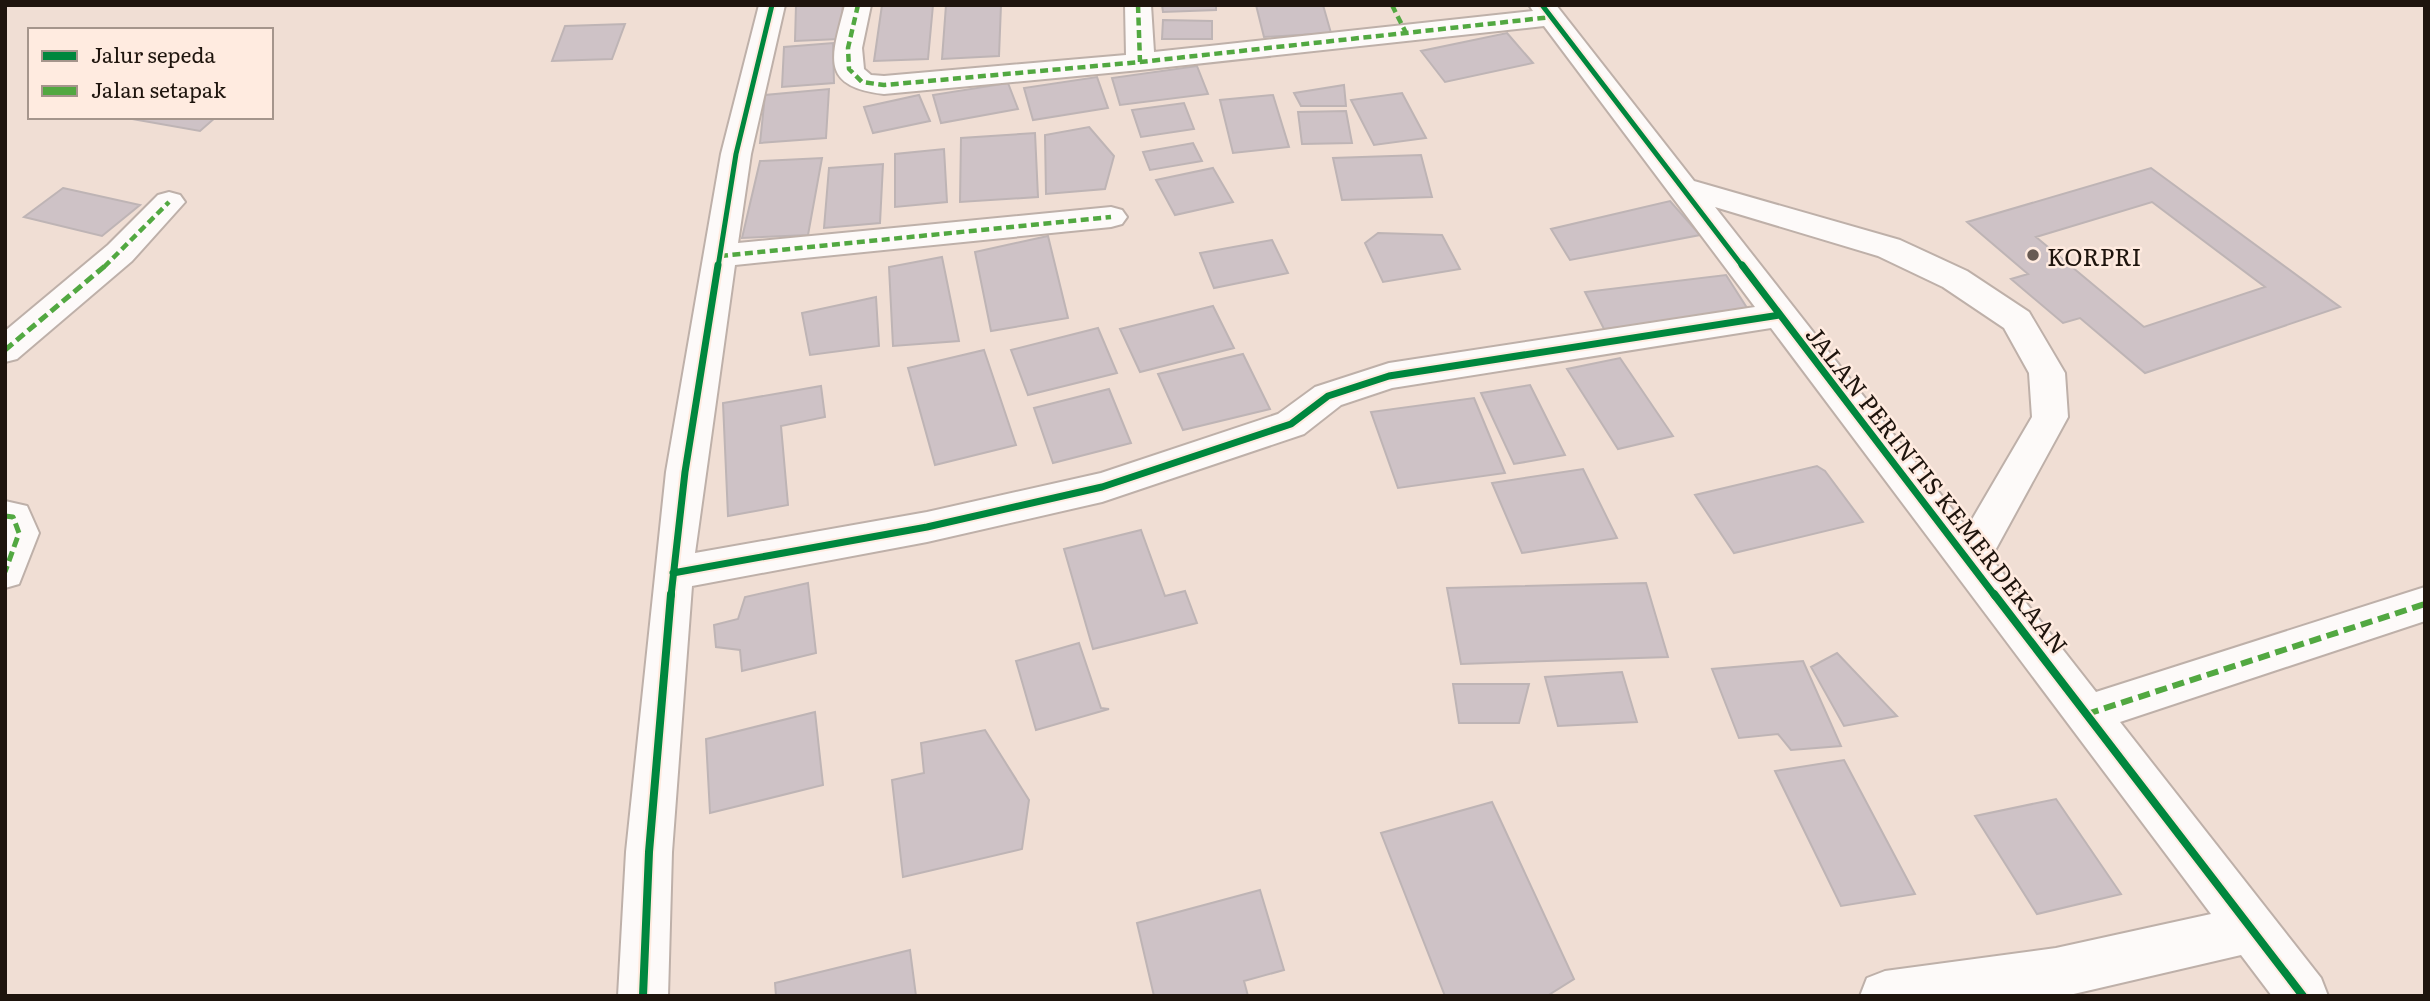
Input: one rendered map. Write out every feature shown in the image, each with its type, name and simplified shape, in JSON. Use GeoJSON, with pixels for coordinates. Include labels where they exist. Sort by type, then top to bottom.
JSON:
{"type":"FeatureCollection","features":[{"type":"Feature","properties":{"kind":"street"},"geometry":{"type":"LineString","coordinates":[[643,996],[649,852],[673,573],[685,472],[736,155],[772,5]]}},
{"type":"Feature","properties":{"kind":"street"},"geometry":{"type":"LineString","coordinates":[[858,5],[847,59],[849,72],[861,82],[884,85],[1407,35],[1547,11]]}},
{"type":"Feature","properties":{"kind":"street"},"geometry":{"type":"LineString","coordinates":[[1138,5],[1140,62]]}},
{"type":"Feature","properties":{"kind":"street"},"geometry":{"type":"LineString","coordinates":[[1392,5],[1407,35]]}},
{"type":"Feature","properties":{"kind":"street","name":"JALAN PERINTIS KEMERDEKAAN"},"geometry":{"type":"LineString","coordinates":[[1547,11],[2303,996]]}},
{"type":"Feature","properties":{"kind":"street"},"geometry":{"type":"LineString","coordinates":[[1681,187],[1889,248],[1955,279],[2017,320],[2047,373],[2050,417],[1969,561]]}},
{"type":"Feature","properties":{"kind":"street"},"geometry":{"type":"LineString","coordinates":[[5,350],[120,253],[169,202]]}},
{"type":"Feature","properties":{"kind":"street"},"geometry":{"type":"LineString","coordinates":[[720,257],[1111,217]]}},
{"type":"Feature","properties":{"kind":"street"},"geometry":{"type":"LineString","coordinates":[[673,573],[927,527],[1102,487],[1291,424],[1328,397],[1390,376],[1780,315]]}},
{"type":"Feature","properties":{"kind":"street"},"geometry":{"type":"LineString","coordinates":[[5,516],[12,517],[19,533],[5,572]]}},
{"type":"Feature","properties":{"kind":"street"},"geometry":{"type":"LineString","coordinates":[[2087,714],[2425,604]]}},
{"type":"Feature","properties":{"kind":"street"},"geometry":{"type":"LineString","coordinates":[[1885,996],[2056,973],[2252,929]]}},
{"type":"Feature","properties":{"kind":"building"},"geometry":{"type":"Polygon","coordinates":[[[796,5],[843,5],[839,39],[795,41],[796,5]]]}},
{"type":"Feature","properties":{"kind":"building"},"geometry":{"type":"Polygon","coordinates":[[[882,5],[933,5],[928,59],[874,61],[882,5]]]}},
{"type":"Feature","properties":{"kind":"building"},"geometry":{"type":"Polygon","coordinates":[[[946,5],[1001,5],[999,56],[942,59],[946,5]]]}},
{"type":"Feature","properties":{"kind":"building"},"geometry":{"type":"Polygon","coordinates":[[[1162,5],[1216,5],[1216,10],[1163,12],[1162,5]]]}},
{"type":"Feature","properties":{"kind":"building"},"geometry":{"type":"Polygon","coordinates":[[[1256,5],[1323,5],[1331,33],[1264,37],[1256,5]]]}},
{"type":"Feature","properties":{"kind":"building"},"geometry":{"type":"Polygon","coordinates":[[[1163,20],[1212,21],[1212,39],[1162,39],[1163,20]]]}},
{"type":"Feature","properties":{"kind":"building"},"geometry":{"type":"Polygon","coordinates":[[[625,24],[612,59],[552,61],[565,26],[625,24]]]}},
{"type":"Feature","properties":{"kind":"building"},"geometry":{"type":"Polygon","coordinates":[[[1507,33],[1533,63],[1445,82],[1421,51],[1507,33]]]}},
{"type":"Feature","properties":{"kind":"building"},"geometry":{"type":"Polygon","coordinates":[[[833,43],[834,83],[782,87],[784,47],[833,43]]]}},
{"type":"Feature","properties":{"kind":"building"},"geometry":{"type":"Polygon","coordinates":[[[1197,66],[1208,94],[1120,105],[1112,78],[1197,66]]]}},
{"type":"Feature","properties":{"kind":"building"},"geometry":{"type":"Polygon","coordinates":[[[1097,77],[1108,108],[1033,120],[1024,88],[1097,77]]]}},
{"type":"Feature","properties":{"kind":"building"},"geometry":{"type":"Polygon","coordinates":[[[1008,83],[1018,109],[941,123],[933,95],[1008,83]]]}},
{"type":"Feature","properties":{"kind":"building"},"geometry":{"type":"Polygon","coordinates":[[[1344,85],[1346,106],[1301,106],[1294,93],[1344,85]]]}},
{"type":"Feature","properties":{"kind":"building"},"geometry":{"type":"Polygon","coordinates":[[[829,89],[826,138],[760,143],[765,95],[829,89]]]}},
{"type":"Feature","properties":{"kind":"building"},"geometry":{"type":"Polygon","coordinates":[[[1402,93],[1426,138],[1374,145],[1351,100],[1402,93]]]}},
{"type":"Feature","properties":{"kind":"building"},"geometry":{"type":"Polygon","coordinates":[[[919,95],[930,121],[873,133],[864,107],[919,95]]]}},
{"type":"Feature","properties":{"kind":"building"},"geometry":{"type":"Polygon","coordinates":[[[1273,95],[1289,147],[1233,153],[1220,100],[1273,95]]]}},
{"type":"Feature","properties":{"kind":"building"},"geometry":{"type":"Polygon","coordinates":[[[1184,103],[1194,129],[1141,137],[1132,110],[1184,103]]]}},
{"type":"Feature","properties":{"kind":"building"},"geometry":{"type":"Polygon","coordinates":[[[1346,111],[1352,143],[1302,144],[1298,112],[1346,111]]]}},
{"type":"Feature","properties":{"kind":"building"},"geometry":{"type":"Polygon","coordinates":[[[132,119],[214,119],[200,131],[132,119]]]}},
{"type":"Feature","properties":{"kind":"building"},"geometry":{"type":"Polygon","coordinates":[[[1089,127],[1114,156],[1105,189],[1046,194],[1045,135],[1089,127]]]}},
{"type":"Feature","properties":{"kind":"building"},"geometry":{"type":"Polygon","coordinates":[[[1035,133],[1038,197],[960,202],[961,138],[1035,133]]]}},
{"type":"Feature","properties":{"kind":"building"},"geometry":{"type":"Polygon","coordinates":[[[1193,143],[1202,161],[1150,170],[1143,152],[1193,143]]]}},
{"type":"Feature","properties":{"kind":"building"},"geometry":{"type":"Polygon","coordinates":[[[944,149],[947,202],[895,207],[895,154],[944,149]]]}},
{"type":"Feature","properties":{"kind":"building"},"geometry":{"type":"Polygon","coordinates":[[[1421,155],[1432,197],[1342,200],[1333,158],[1421,155]]]}},
{"type":"Feature","properties":{"kind":"building"},"geometry":{"type":"Polygon","coordinates":[[[822,158],[808,235],[742,238],[760,161],[822,158]]]}},
{"type":"Feature","properties":{"kind":"building"},"geometry":{"type":"Polygon","coordinates":[[[883,164],[880,223],[824,228],[829,168],[883,164]]]}},
{"type":"Feature","properties":{"kind":"building"},"geometry":{"type":"Polygon","coordinates":[[[1213,168],[1233,202],[1175,215],[1156,180],[1213,168]]]}},
{"type":"Feature","properties":{"kind":"building","name":"KORPRI"},"geometry":{"type":"Polygon","coordinates":[[[2151,168],[2340,307],[2145,373],[2080,318],[2063,323],[2011,279],[2028,274],[1967,222],[2151,168]],[[2152,202],[2036,237],[2144,327],[2265,287],[2152,202]]]}},
{"type":"Feature","properties":{"kind":"building"},"geometry":{"type":"Polygon","coordinates":[[[63,188],[140,205],[102,236],[24,217],[63,188]]]}},
{"type":"Feature","properties":{"kind":"building"},"geometry":{"type":"Polygon","coordinates":[[[1670,201],[1700,235],[1570,260],[1551,229],[1670,201]]]}},
{"type":"Feature","properties":{"kind":"building"},"geometry":{"type":"Polygon","coordinates":[[[1378,233],[1442,235],[1460,269],[1383,282],[1365,243],[1378,233]]]}},
{"type":"Feature","properties":{"kind":"building"},"geometry":{"type":"Polygon","coordinates":[[[1048,236],[1068,318],[991,331],[975,252],[1048,236]]]}},
{"type":"Feature","properties":{"kind":"building"},"geometry":{"type":"Polygon","coordinates":[[[1272,240],[1288,273],[1214,288],[1200,253],[1272,240]]]}},
{"type":"Feature","properties":{"kind":"building"},"geometry":{"type":"Polygon","coordinates":[[[942,257],[959,341],[893,346],[889,267],[942,257]]]}},
{"type":"Feature","properties":{"kind":"building"},"geometry":{"type":"Polygon","coordinates":[[[1726,275],[1749,311],[1604,329],[1585,292],[1726,275]]]}},
{"type":"Feature","properties":{"kind":"building"},"geometry":{"type":"Polygon","coordinates":[[[876,297],[879,346],[810,355],[802,313],[876,297]]]}},
{"type":"Feature","properties":{"kind":"building"},"geometry":{"type":"Polygon","coordinates":[[[1213,306],[1234,348],[1140,372],[1120,329],[1213,306]]]}},
{"type":"Feature","properties":{"kind":"building"},"geometry":{"type":"Polygon","coordinates":[[[1098,328],[1117,373],[1028,395],[1011,350],[1098,328]]]}},
{"type":"Feature","properties":{"kind":"building"},"geometry":{"type":"Polygon","coordinates":[[[984,350],[1016,445],[935,465],[908,368],[984,350]]]}},
{"type":"Feature","properties":{"kind":"building"},"geometry":{"type":"Polygon","coordinates":[[[1243,354],[1270,409],[1183,430],[1158,374],[1243,354]]]}},
{"type":"Feature","properties":{"kind":"building"},"geometry":{"type":"Polygon","coordinates":[[[1620,358],[1673,436],[1618,449],[1567,369],[1620,358]]]}},
{"type":"Feature","properties":{"kind":"building"},"geometry":{"type":"Polygon","coordinates":[[[1530,385],[1565,455],[1514,464],[1481,393],[1530,385]]]}},
{"type":"Feature","properties":{"kind":"building"},"geometry":{"type":"Polygon","coordinates":[[[821,386],[825,417],[781,426],[788,505],[728,516],[723,403],[821,386]]]}},
{"type":"Feature","properties":{"kind":"building"},"geometry":{"type":"Polygon","coordinates":[[[1109,389],[1131,443],[1053,463],[1034,408],[1109,389]]]}},
{"type":"Feature","properties":{"kind":"building"},"geometry":{"type":"Polygon","coordinates":[[[1474,398],[1505,473],[1398,488],[1371,412],[1474,398]]]}},
{"type":"Feature","properties":{"kind":"building"},"geometry":{"type":"Polygon","coordinates":[[[1817,466],[1825,471],[1863,522],[1734,553],[1695,495],[1817,466]]]}},
{"type":"Feature","properties":{"kind":"building"},"geometry":{"type":"Polygon","coordinates":[[[1583,469],[1617,538],[1522,553],[1492,483],[1583,469]]]}},
{"type":"Feature","properties":{"kind":"building"},"geometry":{"type":"Polygon","coordinates":[[[1141,530],[1165,596],[1185,591],[1197,623],[1093,649],[1064,549],[1141,530]]]}},
{"type":"Feature","properties":{"kind":"building"},"geometry":{"type":"Polygon","coordinates":[[[808,583],[816,653],[742,671],[740,650],[716,647],[714,625],[738,619],[745,597],[808,583]]]}},
{"type":"Feature","properties":{"kind":"building"},"geometry":{"type":"Polygon","coordinates":[[[1646,583],[1668,657],[1461,664],[1447,588],[1646,583]]]}},
{"type":"Feature","properties":{"kind":"building"},"geometry":{"type":"Polygon","coordinates":[[[1079,643],[1101,708],[1109,709],[1036,730],[1016,661],[1079,643]]]}},
{"type":"Feature","properties":{"kind":"building"},"geometry":{"type":"Polygon","coordinates":[[[1837,653],[1897,716],[1844,726],[1811,667],[1837,653]]]}},
{"type":"Feature","properties":{"kind":"building"},"geometry":{"type":"Polygon","coordinates":[[[1803,661],[1841,746],[1791,750],[1778,734],[1739,738],[1712,669],[1803,661]]]}},
{"type":"Feature","properties":{"kind":"building"},"geometry":{"type":"Polygon","coordinates":[[[1622,672],[1637,722],[1558,726],[1545,677],[1622,672]]]}},
{"type":"Feature","properties":{"kind":"building"},"geometry":{"type":"Polygon","coordinates":[[[1453,684],[1529,684],[1519,723],[1459,723],[1453,684]]]}},
{"type":"Feature","properties":{"kind":"building"},"geometry":{"type":"Polygon","coordinates":[[[815,712],[823,785],[710,813],[706,739],[815,712]]]}},
{"type":"Feature","properties":{"kind":"building"},"geometry":{"type":"Polygon","coordinates":[[[985,730],[1029,800],[1022,849],[903,877],[892,780],[924,773],[921,743],[985,730]]]}},
{"type":"Feature","properties":{"kind":"building"},"geometry":{"type":"Polygon","coordinates":[[[1844,760],[1915,894],[1841,906],[1775,771],[1844,760]]]}},
{"type":"Feature","properties":{"kind":"building"},"geometry":{"type":"Polygon","coordinates":[[[2056,799],[2121,894],[2037,914],[1975,816],[2056,799]]]}},
{"type":"Feature","properties":{"kind":"building"},"geometry":{"type":"Polygon","coordinates":[[[1492,802],[1574,979],[1547,996],[1445,996],[1381,833],[1492,802]]]}},
{"type":"Feature","properties":{"kind":"building"},"geometry":{"type":"Polygon","coordinates":[[[1260,890],[1284,970],[1244,981],[1248,996],[1154,996],[1137,923],[1260,890]]]}},
{"type":"Feature","properties":{"kind":"building"},"geometry":{"type":"Polygon","coordinates":[[[910,950],[916,996],[776,996],[775,983],[910,950]]]}},
{"type":"Feature","properties":{"kind":"marked path"},"geometry":{"type":"LineString","coordinates":[[858,5],[848,48],[849,69],[854,77],[862,82],[884,85],[1140,62],[1552,17]]}},
{"type":"Feature","properties":{"kind":"marked path"},"geometry":{"type":"LineString","coordinates":[[1138,5],[1140,62]]}},
{"type":"Feature","properties":{"kind":"marked path"},"geometry":{"type":"LineString","coordinates":[[1392,5],[1407,35]]}},
{"type":"Feature","properties":{"kind":"marked path"},"geometry":{"type":"LineString","coordinates":[[5,350],[120,253],[169,202]]}},
{"type":"Feature","properties":{"kind":"marked path"},"geometry":{"type":"LineString","coordinates":[[720,256],[1111,217]]}},
{"type":"Feature","properties":{"kind":"marked path"},"geometry":{"type":"LineString","coordinates":[[5,516],[13,517],[19,533],[5,572]]}},
{"type":"Feature","properties":{"kind":"marked path"},"geometry":{"type":"LineString","coordinates":[[2087,714],[2425,604]]}},
{"type":"Feature","properties":{"kind":"cycle path"},"geometry":{"type":"LineString","coordinates":[[643,996],[649,852],[673,573],[685,472],[736,154],[772,5]]}},
{"type":"Feature","properties":{"kind":"cycle path"},"geometry":{"type":"LineString","coordinates":[[1542,5],[2303,996]]}},
{"type":"Feature","properties":{"kind":"cycle path"},"geometry":{"type":"LineString","coordinates":[[673,573],[927,527],[1102,487],[1291,424],[1328,396],[1389,376],[1780,315]]}},
{"type":"Feature","properties":{"kind":"place","name":"KORPRI"},"geometry":{"type":"Point","coordinates":[2033,255]}}]}
